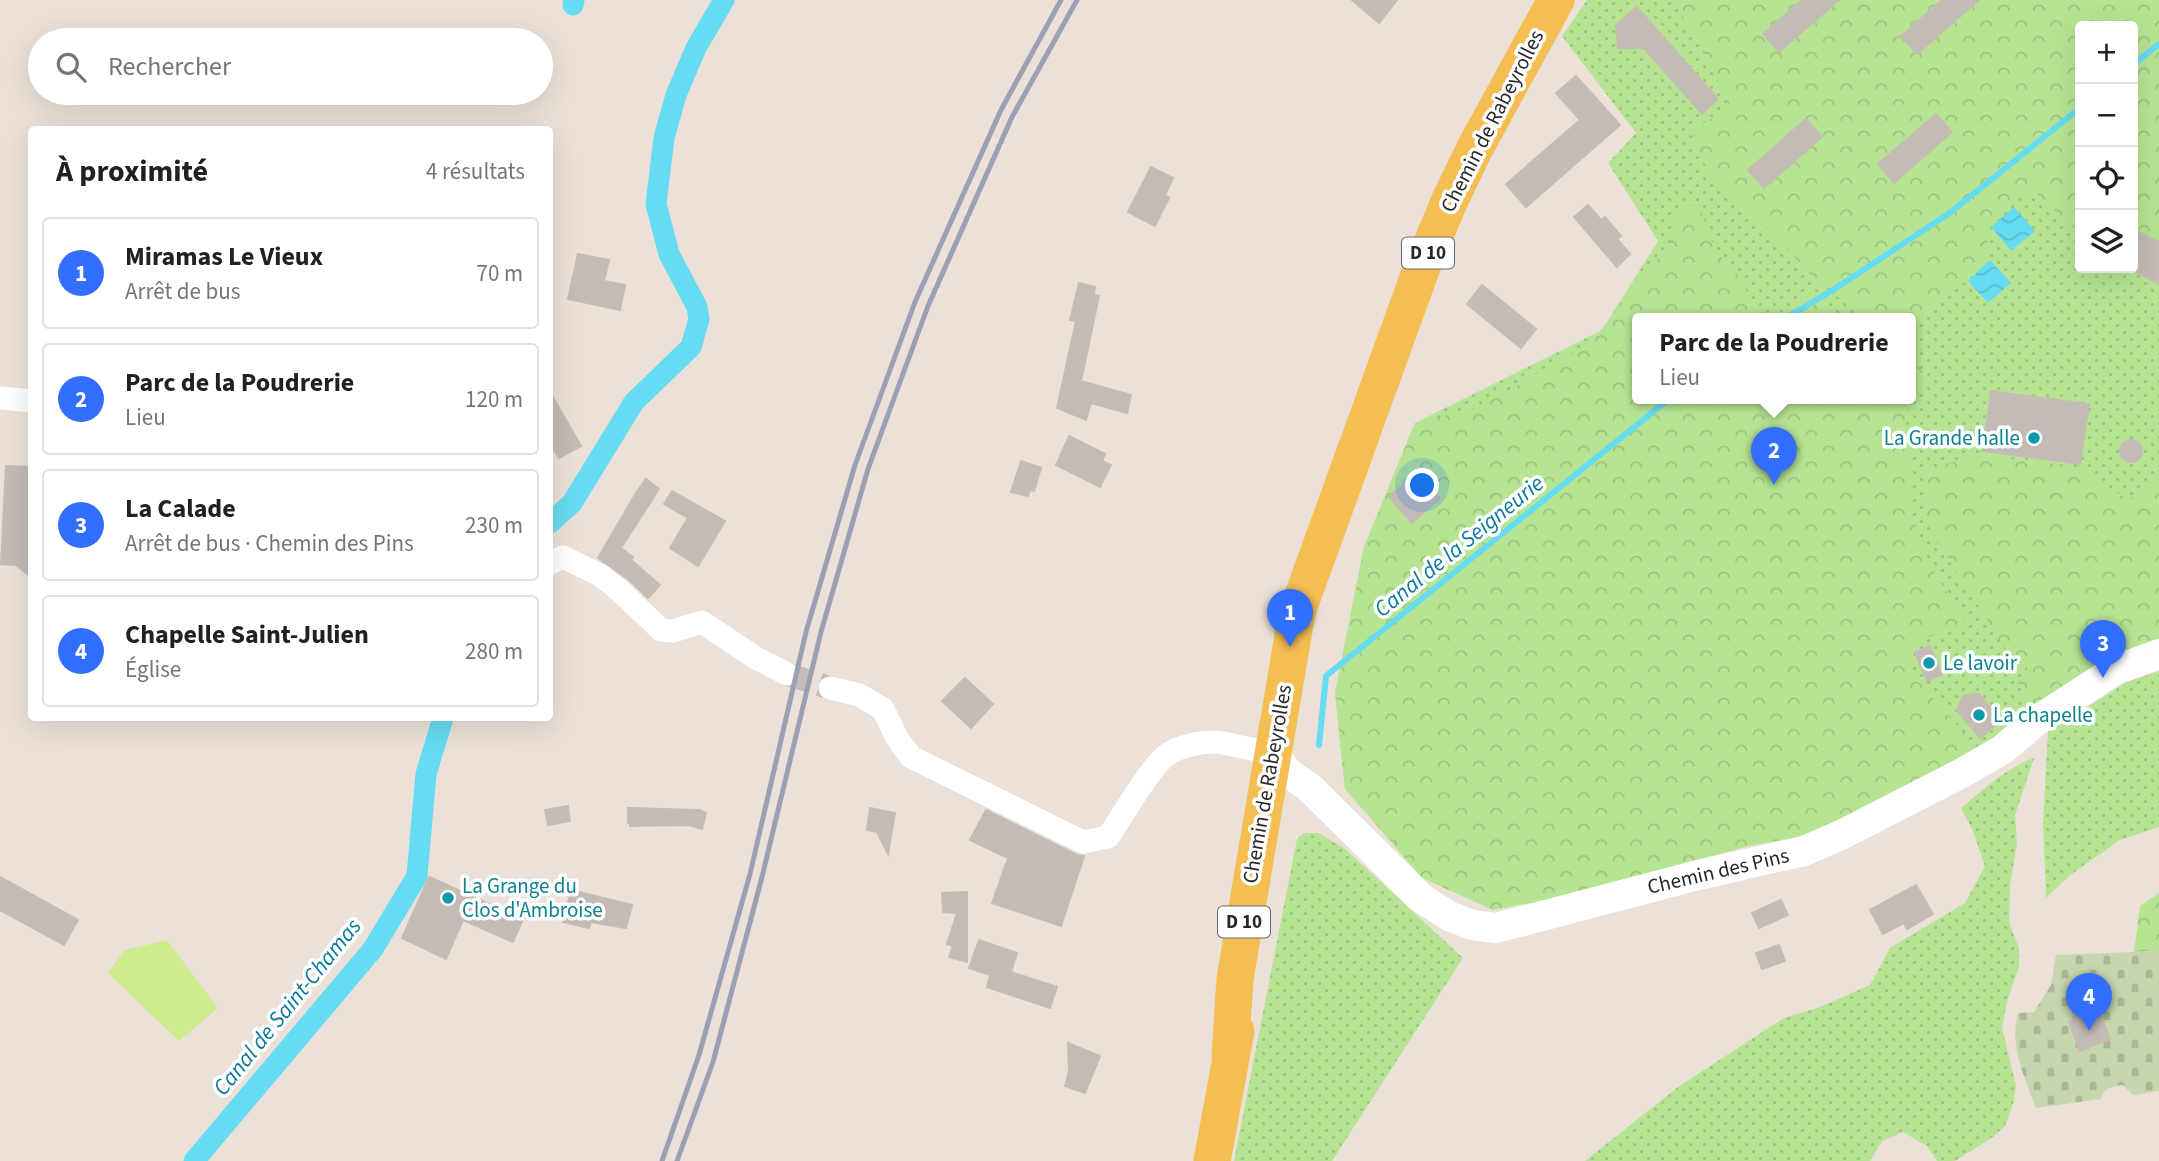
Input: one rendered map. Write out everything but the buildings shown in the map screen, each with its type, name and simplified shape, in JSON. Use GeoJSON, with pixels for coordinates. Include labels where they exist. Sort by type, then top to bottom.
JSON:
{"type":"FeatureCollection","features":[{"type":"Feature","properties":{"kind":"main road","name":"Chemin de Rabeyrolles"},"geometry":{"type":"LineString","coordinates":[[1212,1161],[1230,1055],[1266,890],[1284,762],[1297,611],[1422,267],[1449,202],[1517,69],[1556,0]]}},
{"type":"Feature","properties":{"kind":"main road","name":"Chemin de Rabeyrolles"},"geometry":{"type":"LineString","coordinates":[[1230,1055],[1235,979],[1284,762],[1330,519]]}},
{"type":"Feature","properties":{"kind":"street"},"geometry":{"type":"LineString","coordinates":[[0,398],[28,401]]}},
{"type":"Feature","properties":{"kind":"street"},"geometry":{"type":"LineString","coordinates":[[553,562],[563,557],[600,575],[661,630],[673,632],[702,622],[756,658],[786,674]]}},
{"type":"Feature","properties":{"kind":"street","name":"Chemin des Pins"},"geometry":{"type":"LineString","coordinates":[[1284,762],[1407,887],[1431,906],[1472,925],[1496,928],[1698,875],[1804,851],[1962,773],[2002,750],[2036,721],[2115,670],[2159,654]]}},
{"type":"Feature","properties":{"kind":"street"},"geometry":{"type":"LineString","coordinates":[[830,688],[859,695],[883,709],[897,738],[911,757],[1083,842],[1108,837],[1146,778],[1168,754],[1196,743],[1212,742],[1260,751],[1284,762]]}},
{"type":"Feature","properties":{"kind":"green space"},"geometry":{"type":"Polygon","coordinates":[[[1587,0],[2159,0],[2159,624],[1987,750],[1850,820],[1430,866],[1345,789],[1335,693],[1364,547],[1415,423],[1602,330],[1658,241],[1608,163],[1636,133],[1562,36],[1587,0]]]}},
{"type":"Feature","properties":{"kind":"green space"},"geometry":{"type":"Polygon","coordinates":[[[1681,0],[2159,0],[2159,240],[2138,229],[2138,21],[2075,21],[2075,229],[2034,191],[2010,200],[1985,223],[1990,259],[1966,281],[1916,317],[1916,313],[1863,313],[1818,284],[1788,249],[1710,172],[1692,145],[1695,127],[1717,116],[1729,105],[1704,51],[1684,25],[1681,0]]]}},
{"type":"Feature","properties":{"kind":"green space"},"geometry":{"type":"Polygon","coordinates":[[[1684,206],[1699,206],[1715,250],[1740,278],[1753,304],[1768,313],[1632,313],[1632,404],[1911,404],[1905,416],[1910,446],[1911,510],[1930,565],[1969,627],[1931,636],[1905,652],[1916,679],[1975,746],[1847,828],[1748,846],[1591,891],[1493,910],[1422,878],[1345,789],[1335,693],[1364,547],[1415,423],[1480,407],[1593,340],[1670,243],[1674,220],[1684,206]]]}},
{"type":"Feature","properties":{"kind":"green space"},"geometry":{"type":"Polygon","coordinates":[[[1812,294],[1836,313],[1781,313],[1812,294]]]}},
{"type":"Feature","properties":{"kind":"green space"},"geometry":{"type":"Polygon","coordinates":[[[1916,366],[1925,377],[1916,395],[1916,366]]]}},
{"type":"Feature","properties":{"kind":"green space"},"geometry":{"type":"Polygon","coordinates":[[[1983,456],[2064,465],[2092,476],[2129,499],[2147,485],[2159,469],[2159,647],[2032,709],[2017,681],[2029,672],[2023,661],[2008,652],[1935,538],[1924,499],[1925,470],[1983,456]]]}},
{"type":"Feature","properties":{"kind":"green space"},"geometry":{"type":"Polygon","coordinates":[[[2159,671],[2159,827],[2120,840],[2069,876],[2046,898],[2043,823],[2048,732],[2127,682],[2159,671]]]}},
{"type":"Feature","properties":{"kind":"green space"},"geometry":{"type":"Polygon","coordinates":[[[2034,758],[2015,815],[2017,843],[2010,886],[2009,923],[2019,948],[2019,967],[2008,998],[2002,1027],[2016,1086],[2005,1126],[1993,1137],[1955,1161],[1937,1161],[1927,1146],[1903,1132],[1882,1141],[1870,1161],[1585,1161],[1678,1087],[1784,1018],[1820,1007],[1870,985],[1890,948],[1965,903],[1985,866],[1973,831],[1961,808],[2005,773],[2034,758]]]}},
{"type":"Feature","properties":{"kind":"green space"},"geometry":{"type":"Polygon","coordinates":[[[1304,833],[1318,833],[1344,848],[1463,958],[1332,1161],[1234,1161],[1297,839],[1304,833]]]}},
{"type":"Feature","properties":{"kind":"green space"},"geometry":{"type":"Polygon","coordinates":[[[2159,893],[2159,951],[2134,952],[2140,906],[2159,893]]]}},
{"type":"Feature","properties":{"kind":"green space"},"geometry":{"type":"Polygon","coordinates":[[[167,940],[218,1008],[179,1041],[108,973],[125,950],[167,940]]]}},
{"type":"Feature","properties":{"kind":"green space"},"geometry":{"type":"Polygon","coordinates":[[[2159,951],[2159,1091],[2133,1095],[2123,1085],[2119,1085],[2106,1090],[2101,1099],[2036,1108],[2019,1061],[2016,1025],[2018,1013],[2034,1012],[2051,985],[2056,955],[2159,951]]]}},
{"type":"Feature","properties":{"kind":"water"},"geometry":{"type":"Polygon","coordinates":[[[2014,207],[2035,231],[2011,251],[1991,227],[2014,207]]]}},
{"type":"Feature","properties":{"kind":"water"},"geometry":{"type":"Polygon","coordinates":[[[1990,260],[2011,283],[1988,303],[1968,281],[1990,260]]]}},
{"type":"Feature","properties":{"kind":"waterway"},"geometry":{"type":"LineString","coordinates":[[573,5],[574,0]]}},
{"type":"Feature","properties":{"kind":"waterway"},"geometry":{"type":"LineString","coordinates":[[553,520],[572,503],[634,402],[691,347],[699,319],[697,307],[669,254],[656,204],[664,138],[676,95],[696,48],[724,0]]}},
{"type":"Feature","properties":{"kind":"waterway","name":"Canal de la Seigneurie"},"geometry":{"type":"LineString","coordinates":[[2138,61],[2159,44]]}},
{"type":"Feature","properties":{"kind":"waterway","name":"Canal de la Seigneurie"},"geometry":{"type":"LineString","coordinates":[[1794,313],[1951,212],[2075,112]]}},
{"type":"Feature","properties":{"kind":"waterway","name":"Canal de la Seigneurie"},"geometry":{"type":"LineString","coordinates":[[1319,745],[1326,676],[1663,404]]}},
{"type":"Feature","properties":{"kind":"waterway","name":"Canal de Saint-Chamas"},"geometry":{"type":"LineString","coordinates":[[194,1161],[373,949],[417,876],[426,774],[442,721]]}},
{"type":"Feature","properties":{"kind":"tunnel"},"geometry":{"type":"LineString","coordinates":[[787,674],[830,688]]}},
{"type":"Feature","properties":{"kind":"railway"},"geometry":{"type":"LineString","coordinates":[[662,1161],[699,1055],[750,874],[806,632],[855,465],[915,302],[1001,110],[1061,0]]}},
{"type":"Feature","properties":{"kind":"railway"},"geometry":{"type":"LineString","coordinates":[[677,1161],[713,1062],[762,877],[821,632],[868,469],[928,306],[1012,117],[1077,0]]}},
{"type":"Feature","properties":{"kind":"place","name":"La Grande halle"},"geometry":{"type":"Point","coordinates":[2034,438]}},
{"type":"Feature","properties":{"kind":"place","name":"Parc de la Poudrerie"},"geometry":{"type":"Point","coordinates":[1774,485]}},
{"type":"Feature","properties":{"kind":"place","name":"Miramas Le Vieux"},"geometry":{"type":"Point","coordinates":[1290,647]}},
{"type":"Feature","properties":{"kind":"place","name":"Le lavoir"},"geometry":{"type":"Point","coordinates":[1929,663]}},
{"type":"Feature","properties":{"kind":"place","name":"La Calade"},"geometry":{"type":"Point","coordinates":[2103,678]}},
{"type":"Feature","properties":{"kind":"place","name":"La chapelle"},"geometry":{"type":"Point","coordinates":[1979,715]}},
{"type":"Feature","properties":{"kind":"place","name":"La Grange du Clos d'Ambroise"},"geometry":{"type":"Point","coordinates":[448,898]}},
{"type":"Feature","properties":{"kind":"place","name":"Chapelle Saint-Julien"},"geometry":{"type":"Point","coordinates":[2089,1031]}}]}
